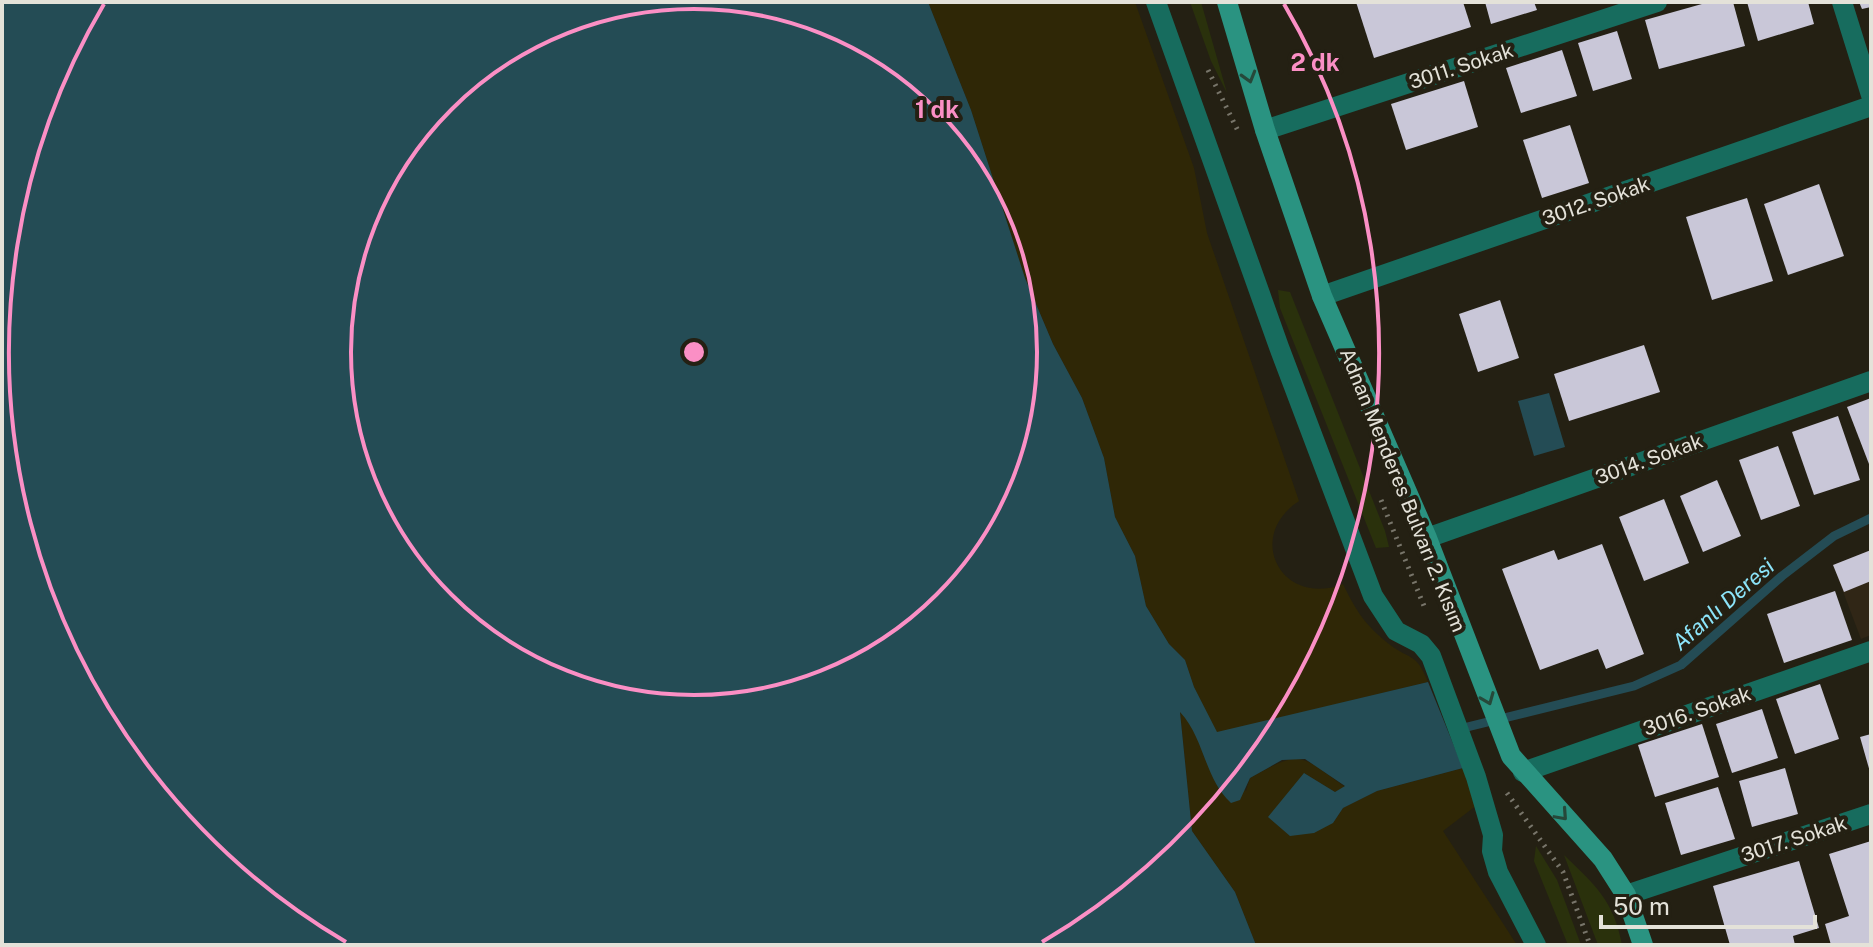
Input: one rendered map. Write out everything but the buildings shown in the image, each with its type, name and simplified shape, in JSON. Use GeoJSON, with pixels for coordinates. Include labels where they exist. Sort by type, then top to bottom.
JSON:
{"type":"FeatureCollection","features":[{"type":"Feature","properties":{"kind":"main road","name":"Adnan Menderes Bulvarı 2. Kısım"},"geometry":{"type":"LineString","coordinates":[[1227,2],[1265,130],[1322,296],[1427,538],[1465,641],[1517,764],[1603,859],[1626,895],[1643,945]]}},
{"type":"Feature","properties":{"kind":"street"},"geometry":{"type":"LineString","coordinates":[[1156,2],[1279,347],[1373,596],[1396,631],[1421,644],[1431,656],[1476,777],[1493,835],[1492,851],[1498,872],[1536,945]]}},
{"type":"Feature","properties":{"kind":"street","name":"3011. Sokak"},"geometry":{"type":"LineString","coordinates":[[1265,130],[1657,2]]}},
{"type":"Feature","properties":{"kind":"street"},"geometry":{"type":"LineString","coordinates":[[1842,2],[1871,95]]}},
{"type":"Feature","properties":{"kind":"street","name":"3012. Sokak"},"geometry":{"type":"LineString","coordinates":[[1322,296],[1871,106]]}},
{"type":"Feature","properties":{"kind":"street","name":"3014. Sokak"},"geometry":{"type":"LineString","coordinates":[[1427,538],[1871,381]]}},
{"type":"Feature","properties":{"kind":"street","name":"3016. Sokak"},"geometry":{"type":"LineString","coordinates":[[1517,764],[1871,651]]}},
{"type":"Feature","properties":{"kind":"street","name":"3017. Sokak"},"geometry":{"type":"LineString","coordinates":[[1626,895],[1871,814]]}},
{"type":"Feature","properties":{"kind":"path"},"geometry":{"type":"LineString","coordinates":[[1499,783],[1563,872],[1590,945]]}},
{"type":"Feature","properties":{"kind":"shaded area"},"geometry":{"type":"Polygon","coordinates":[[[1871,550],[1871,635],[1861,639],[1833,565],[1871,550]]]}},
{"type":"Feature","properties":{"kind":"green space"},"geometry":{"type":"Polygon","coordinates":[[[1190,2],[1201,2],[1227,93],[1211,61],[1190,2]]]}},
{"type":"Feature","properties":{"kind":"green space"},"geometry":{"type":"Polygon","coordinates":[[[1278,290],[1290,292],[1389,547],[1376,548],[1280,308],[1278,290]]]}},
{"type":"Feature","properties":{"kind":"green space"},"geometry":{"type":"Polygon","coordinates":[[[1536,846],[1557,880],[1581,945],[1568,945],[1534,861],[1536,846]]]}},
{"type":"Feature","properties":{"kind":"green space"},"geometry":{"type":"Polygon","coordinates":[[[1564,855],[1602,895],[1614,917],[1622,945],[1598,945],[1564,855]]]}},
{"type":"Feature","properties":{"kind":"sand"},"geometry":{"type":"Polygon","coordinates":[[[928,2],[1135,2],[1194,168],[1207,233],[1299,501],[1283,516],[1274,533],[1273,549],[1278,565],[1288,578],[1303,586],[1321,589],[1343,584],[1367,624],[1389,644],[1416,661],[1428,682],[1217,733],[1194,687],[1185,660],[1169,644],[1146,606],[1135,556],[1115,517],[1104,458],[1082,398],[1053,344],[1025,278],[971,110],[928,2]]]}},
{"type":"Feature","properties":{"kind":"sand"},"geometry":{"type":"Polygon","coordinates":[[[1180,710],[1198,735],[1204,757],[1246,791],[1250,778],[1291,759],[1308,762],[1345,787],[1335,792],[1304,773],[1333,823],[1343,808],[1377,791],[1463,768],[1477,805],[1443,831],[1517,945],[1256,945],[1235,892],[1192,831],[1180,710]]]}},
{"type":"Feature","properties":{"kind":"water"},"geometry":{"type":"Polygon","coordinates":[[[2,2],[928,2],[971,110],[1025,278],[1053,344],[1082,398],[1104,458],[1115,517],[1135,556],[1146,606],[1169,644],[1185,660],[1194,687],[1217,732],[1428,682],[1463,768],[1377,791],[1343,808],[1333,823],[1314,833],[1290,836],[1268,817],[1304,773],[1335,792],[1345,786],[1305,759],[1282,760],[1250,778],[1240,800],[1231,803],[1215,782],[1195,734],[1180,712],[1192,831],[1235,892],[1256,945],[2,945],[2,2]]]}},
{"type":"Feature","properties":{"kind":"water"},"geometry":{"type":"Polygon","coordinates":[[[1549,393],[1565,447],[1534,456],[1518,401],[1549,393]]]}},
{"type":"Feature","properties":{"kind":"waterway","name":"Afanlı Deresi"},"geometry":{"type":"LineString","coordinates":[[1459,729],[1634,686],[1681,665],[1782,576],[1834,536],[1871,518]]}}]}
